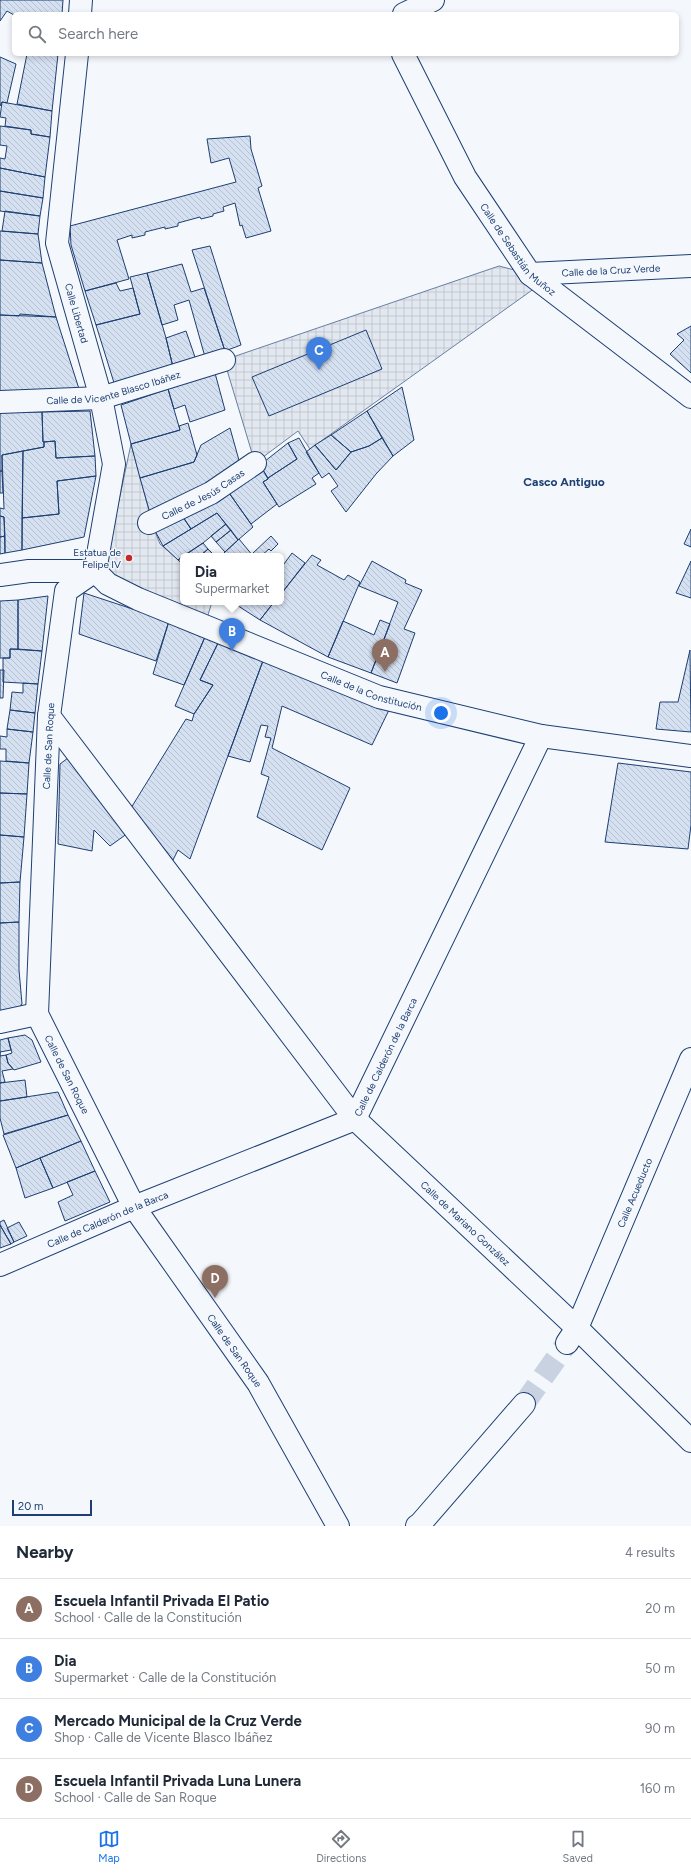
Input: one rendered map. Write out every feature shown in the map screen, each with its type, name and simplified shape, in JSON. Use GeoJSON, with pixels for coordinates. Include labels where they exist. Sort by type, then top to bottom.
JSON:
{"type":"FeatureCollection","features":[{"type":"Feature","properties":{"kind":"street"},"geometry":{"type":"LineString","coordinates":[[80,12],[81,0]]}},
{"type":"Feature","properties":{"kind":"street"},"geometry":{"type":"LineString","coordinates":[[408,12],[433,0]]}},
{"type":"Feature","properties":{"kind":"street","name":"Calle Libertad"},"geometry":{"type":"LineString","coordinates":[[76,56],[57,243],[101,398],[114,464],[95,571]]}},
{"type":"Feature","properties":{"kind":"street","name":"Calle de Sebastián Muñoz"},"geometry":{"type":"LineString","coordinates":[[404,56],[465,177],[530,274],[691,397]]}},
{"type":"Feature","properties":{"kind":"street","name":"Calle de la Cruz Verde"},"geometry":{"type":"LineString","coordinates":[[530,274],[691,266]]}},
{"type":"Feature","properties":{"kind":"street","name":"Calle de Vicente Blasco Ibáñez"},"geometry":{"type":"LineString","coordinates":[[0,402],[101,398],[224,360]]}},
{"type":"Feature","properties":{"kind":"street","name":"Calle de Jesús Casas"},"geometry":{"type":"LineString","coordinates":[[148,523],[211,493],[255,462]]}},
{"type":"Feature","properties":{"kind":"street"},"geometry":{"type":"LineString","coordinates":[[0,575],[29,571],[95,571]]}},
{"type":"Feature","properties":{"kind":"street","name":"Calle de San Roque"},"geometry":{"type":"LineString","coordinates":[[95,571],[66,591],[48,716],[37,1014],[134,1207],[258,1383],[338,1526]]}},
{"type":"Feature","properties":{"kind":"street","name":"Calle de la Constitución"},"geometry":{"type":"LineString","coordinates":[[95,571],[108,584],[138,599],[379,697],[541,736],[691,756]]}},
{"type":"Feature","properties":{"kind":"street","name":"Calle de Mariano González"},"geometry":{"type":"LineString","coordinates":[[48,716],[355,1119],[572,1335],[691,1441]]}},
{"type":"Feature","properties":{"kind":"street","name":"Calle de Calderón de la Barca"},"geometry":{"type":"LineString","coordinates":[[0,1265],[134,1207],[355,1119],[541,736]]}},
{"type":"Feature","properties":{"kind":"street"},"geometry":{"type":"LineString","coordinates":[[0,1022],[37,1014]]}},
{"type":"Feature","properties":{"kind":"street","name":"Calle Acueducto"},"geometry":{"type":"LineString","coordinates":[[572,1335],[683,1102],[691,1059]]}},
{"type":"Feature","properties":{"kind":"street"},"geometry":{"type":"LineString","coordinates":[[417,1526],[524,1404]]}},
{"type":"Feature","properties":{"kind":"shaded area"},"geometry":{"type":"Polygon","coordinates":[[[499,266],[530,274],[535,288],[310,449],[298,431],[255,463],[224,360],[499,266]]]}},
{"type":"Feature","properties":{"kind":"shaded area"},"geometry":{"type":"Polygon","coordinates":[[[131,444],[154,529],[160,544],[180,561],[180,605],[211,605],[207,618],[104,571],[131,444]]]}},
{"type":"Feature","properties":{"kind":"building"},"geometry":{"type":"Polygon","coordinates":[[[0,0],[63,0],[62,12],[12,12],[12,14],[7,11],[0,21],[0,0]]]}},
{"type":"Feature","properties":{"kind":"building"},"geometry":{"type":"Polygon","coordinates":[[[27,56],[58,56],[52,111],[17,104],[27,56]]]}},
{"type":"Feature","properties":{"kind":"building"},"geometry":{"type":"Polygon","coordinates":[[[0,57],[16,64],[7,103],[2,102],[0,106],[0,57]]]}},
{"type":"Feature","properties":{"kind":"building"},"geometry":{"type":"Polygon","coordinates":[[[2,102],[52,111],[50,137],[31,134],[31,130],[5,126],[6,118],[0,117],[2,102]]]}},
{"type":"Feature","properties":{"kind":"building"},"geometry":{"type":"Polygon","coordinates":[[[0,126],[31,130],[31,134],[50,137],[45,177],[0,168],[0,158],[5,159],[7,146],[0,145],[0,126]]]}},
{"type":"Feature","properties":{"kind":"building"},"geometry":{"type":"Polygon","coordinates":[[[250,136],[251,149],[262,186],[258,188],[271,231],[246,238],[242,225],[240,226],[235,203],[223,207],[224,211],[213,214],[213,216],[201,219],[200,217],[178,223],[178,226],[165,229],[165,227],[145,232],[145,235],[132,238],[132,235],[117,240],[129,279],[85,291],[71,245],[70,226],[236,182],[229,158],[211,163],[207,139],[250,136]]]}},
{"type":"Feature","properties":{"kind":"building"},"geometry":{"type":"Polygon","coordinates":[[[0,168],[45,177],[43,198],[0,191],[0,168]]]}},
{"type":"Feature","properties":{"kind":"building"},"geometry":{"type":"Polygon","coordinates":[[[0,191],[43,198],[40,216],[0,211],[0,191]]]}},
{"type":"Feature","properties":{"kind":"building"},"geometry":{"type":"Polygon","coordinates":[[[5,211],[40,216],[38,234],[2,231],[5,211]]]}},
{"type":"Feature","properties":{"kind":"building"},"geometry":{"type":"Polygon","coordinates":[[[0,231],[38,234],[42,263],[0,260],[0,231]]]}},
{"type":"Feature","properties":{"kind":"building"},"geometry":{"type":"Polygon","coordinates":[[[210,246],[241,345],[225,351],[192,250],[210,246]]]}},
{"type":"Feature","properties":{"kind":"building"},"geometry":{"type":"Polygon","coordinates":[[[0,260],[42,263],[56,317],[0,315],[0,260]]]}},
{"type":"Feature","properties":{"kind":"building"},"geometry":{"type":"Polygon","coordinates":[[[182,264],[191,292],[204,288],[225,351],[205,357],[189,300],[174,305],[178,320],[162,325],[147,273],[182,264]]]}},
{"type":"Feature","properties":{"kind":"building"},"geometry":{"type":"Polygon","coordinates":[[[147,273],[173,367],[115,386],[96,325],[140,314],[130,277],[147,273]]]}},
{"type":"Feature","properties":{"kind":"building"},"geometry":{"type":"Polygon","coordinates":[[[116,283],[120,291],[133,288],[140,314],[96,325],[85,291],[116,283]]]}},
{"type":"Feature","properties":{"kind":"building"},"geometry":{"type":"Polygon","coordinates":[[[20,314],[56,317],[80,392],[0,395],[0,315],[19,316],[20,314]]]}},
{"type":"Feature","properties":{"kind":"building"},"geometry":{"type":"Polygon","coordinates":[[[691,326],[691,373],[670,354],[684,340],[677,334],[691,326]]]}},
{"type":"Feature","properties":{"kind":"building"},"geometry":{"type":"Polygon","coordinates":[[[366,330],[382,369],[269,416],[252,377],[366,330]]]}},
{"type":"Feature","properties":{"kind":"building"},"geometry":{"type":"Polygon","coordinates":[[[186,331],[196,360],[173,367],[166,338],[186,331]]]}},
{"type":"Feature","properties":{"kind":"building"},"geometry":{"type":"Polygon","coordinates":[[[215,373],[225,410],[190,422],[185,405],[174,409],[168,389],[215,373]]]}},
{"type":"Feature","properties":{"kind":"building"},"geometry":{"type":"Polygon","coordinates":[[[402,387],[414,440],[393,456],[367,411],[402,387]]]}},
{"type":"Feature","properties":{"kind":"building"},"geometry":{"type":"Polygon","coordinates":[[[168,389],[180,430],[131,444],[121,405],[168,389]]]}},
{"type":"Feature","properties":{"kind":"building"},"geometry":{"type":"Polygon","coordinates":[[[90,411],[95,456],[56,458],[55,441],[43,442],[42,412],[90,411]]]}},
{"type":"Feature","properties":{"kind":"building"},"geometry":{"type":"Polygon","coordinates":[[[367,411],[382,438],[369,446],[351,452],[331,435],[367,411]]]}},
{"type":"Feature","properties":{"kind":"building"},"geometry":{"type":"Polygon","coordinates":[[[0,412],[42,412],[44,442],[44,447],[2,455],[2,471],[0,471],[0,412]]]}},
{"type":"Feature","properties":{"kind":"building"},"geometry":{"type":"Polygon","coordinates":[[[188,423],[197,455],[194,462],[140,478],[131,444],[180,430],[179,426],[188,423]]]}},
{"type":"Feature","properties":{"kind":"building"},"geometry":{"type":"Polygon","coordinates":[[[230,428],[240,464],[195,496],[150,513],[140,478],[194,462],[201,445],[230,428]]]}},
{"type":"Feature","properties":{"kind":"building"},"geometry":{"type":"Polygon","coordinates":[[[331,435],[351,452],[336,470],[315,445],[331,435]]]}},
{"type":"Feature","properties":{"kind":"building"},"geometry":{"type":"Polygon","coordinates":[[[299,438],[319,473],[312,478],[316,484],[279,507],[263,482],[297,459],[288,443],[299,438]]]}},
{"type":"Feature","properties":{"kind":"building"},"geometry":{"type":"Polygon","coordinates":[[[382,438],[393,456],[376,474],[346,512],[331,491],[338,486],[329,473],[322,478],[306,452],[315,445],[336,470],[351,452],[369,446],[382,438]]]}},
{"type":"Feature","properties":{"kind":"building"},"geometry":{"type":"Polygon","coordinates":[[[55,441],[56,458],[95,456],[96,476],[57,481],[59,514],[22,518],[23,451],[44,447],[44,442],[55,441]]]}},
{"type":"Feature","properties":{"kind":"building"},"geometry":{"type":"Polygon","coordinates":[[[288,443],[297,459],[268,478],[260,465],[288,443]]]}},
{"type":"Feature","properties":{"kind":"building"},"geometry":{"type":"Polygon","coordinates":[[[23,451],[22,550],[5,553],[4,517],[0,516],[0,508],[4,509],[2,455],[23,451]]]}},
{"type":"Feature","properties":{"kind":"building"},"geometry":{"type":"Polygon","coordinates":[[[260,465],[268,479],[263,482],[277,504],[251,524],[227,490],[260,465]]]}},
{"type":"Feature","properties":{"kind":"building"},"geometry":{"type":"Polygon","coordinates":[[[0,471],[2,471],[3,493],[0,493],[0,471]]]}},
{"type":"Feature","properties":{"kind":"building"},"geometry":{"type":"Polygon","coordinates":[[[96,476],[84,537],[22,550],[22,518],[59,514],[57,481],[96,476]]]}},
{"type":"Feature","properties":{"kind":"building"},"geometry":{"type":"Polygon","coordinates":[[[227,490],[253,527],[238,540],[217,513],[191,529],[181,514],[227,490]]]}},
{"type":"Feature","properties":{"kind":"building"},"geometry":{"type":"Polygon","coordinates":[[[217,513],[226,524],[188,553],[180,553],[180,559],[178,560],[163,546],[217,513]]]}},
{"type":"Feature","properties":{"kind":"building"},"geometry":{"type":"Polygon","coordinates":[[[181,514],[191,529],[163,546],[154,529],[181,514]]]}},
{"type":"Feature","properties":{"kind":"building"},"geometry":{"type":"Polygon","coordinates":[[[0,516],[4,517],[5,536],[0,537],[0,516]]]}},
{"type":"Feature","properties":{"kind":"building"},"geometry":{"type":"Polygon","coordinates":[[[226,524],[231,530],[216,542],[211,536],[226,524]]]}},
{"type":"Feature","properties":{"kind":"building"},"geometry":{"type":"Polygon","coordinates":[[[691,529],[691,547],[684,544],[691,529]]]}},
{"type":"Feature","properties":{"kind":"building"},"geometry":{"type":"Polygon","coordinates":[[[231,530],[238,540],[225,552],[216,542],[231,530]]]}},
{"type":"Feature","properties":{"kind":"building"},"geometry":{"type":"Polygon","coordinates":[[[5,536],[5,553],[0,554],[0,537],[5,536]]]}},
{"type":"Feature","properties":{"kind":"building"},"geometry":{"type":"Polygon","coordinates":[[[271,536],[278,544],[271,551],[269,549],[264,553],[253,553],[271,536]]]}},
{"type":"Feature","properties":{"kind":"building"},"geometry":{"type":"Polygon","coordinates":[[[239,539],[251,553],[224,553],[239,539]]]}},
{"type":"Feature","properties":{"kind":"building"},"geometry":{"type":"Polygon","coordinates":[[[203,543],[208,549],[203,553],[188,553],[203,543]]]}},
{"type":"Feature","properties":{"kind":"building"},"geometry":{"type":"Polygon","coordinates":[[[208,549],[212,553],[203,553],[208,549]]]}},
{"type":"Feature","properties":{"kind":"building"},"geometry":{"type":"Polygon","coordinates":[[[292,553],[305,563],[284,590],[284,564],[292,553]]]}},
{"type":"Feature","properties":{"kind":"building"},"geometry":{"type":"Polygon","coordinates":[[[312,555],[321,560],[317,565],[344,580],[348,575],[360,582],[328,657],[260,620],[272,605],[284,605],[284,590],[312,555]]]}},
{"type":"Feature","properties":{"kind":"building"},"geometry":{"type":"Polygon","coordinates":[[[372,561],[406,580],[405,583],[422,590],[404,629],[415,633],[397,683],[371,673],[398,602],[359,586],[372,561]]]}},
{"type":"Feature","properties":{"kind":"building"},"geometry":{"type":"Polygon","coordinates":[[[691,561],[691,598],[676,593],[691,561]]]}},
{"type":"Feature","properties":{"kind":"building"},"geometry":{"type":"Polygon","coordinates":[[[84,593],[169,621],[156,661],[79,634],[84,593]]]}},
{"type":"Feature","properties":{"kind":"building"},"geometry":{"type":"Polygon","coordinates":[[[48,596],[42,651],[18,649],[18,600],[48,596]]]}},
{"type":"Feature","properties":{"kind":"building"},"geometry":{"type":"Polygon","coordinates":[[[18,600],[18,649],[10,649],[10,658],[0,658],[0,601],[18,600]]]}},
{"type":"Feature","properties":{"kind":"building"},"geometry":{"type":"Polygon","coordinates":[[[237,605],[272,605],[260,620],[237,605]]]}},
{"type":"Feature","properties":{"kind":"building"},"geometry":{"type":"Polygon","coordinates":[[[380,620],[390,624],[371,673],[328,657],[343,621],[374,635],[380,620]]]}},
{"type":"Feature","properties":{"kind":"building"},"geometry":{"type":"Polygon","coordinates":[[[169,621],[205,637],[184,685],[153,674],[169,621]]]}},
{"type":"Feature","properties":{"kind":"building"},"geometry":{"type":"Polygon","coordinates":[[[205,637],[219,641],[200,680],[213,685],[194,714],[175,706],[205,637]]]}},
{"type":"Feature","properties":{"kind":"building"},"geometry":{"type":"Polygon","coordinates":[[[219,641],[264,658],[190,859],[178,850],[173,860],[131,808],[186,719],[192,721],[194,714],[213,685],[200,680],[219,641]]]}},
{"type":"Feature","properties":{"kind":"building"},"geometry":{"type":"Polygon","coordinates":[[[10,649],[42,651],[38,684],[3,682],[3,658],[10,658],[10,649]]]}},
{"type":"Feature","properties":{"kind":"building"},"geometry":{"type":"Polygon","coordinates":[[[690,650],[691,732],[656,729],[660,702],[678,702],[690,650]]]}},
{"type":"Feature","properties":{"kind":"building"},"geometry":{"type":"Polygon","coordinates":[[[264,658],[389,710],[372,745],[282,706],[272,748],[350,788],[322,850],[257,817],[269,777],[261,774],[271,738],[265,737],[268,726],[261,725],[250,762],[228,756],[264,658]]]}},
{"type":"Feature","properties":{"kind":"building"},"geometry":{"type":"Polygon","coordinates":[[[0,670],[4,670],[3,698],[0,698],[0,670]]]}},
{"type":"Feature","properties":{"kind":"building"},"geometry":{"type":"Polygon","coordinates":[[[23,683],[38,684],[35,713],[10,710],[12,692],[23,693],[23,683]]]}},
{"type":"Feature","properties":{"kind":"building"},"geometry":{"type":"Polygon","coordinates":[[[10,710],[35,713],[33,732],[7,729],[10,710]]]}},
{"type":"Feature","properties":{"kind":"building"},"geometry":{"type":"Polygon","coordinates":[[[7,729],[33,732],[29,763],[6,761],[6,749],[0,749],[0,736],[7,737],[7,729]]]}},
{"type":"Feature","properties":{"kind":"building"},"geometry":{"type":"Polygon","coordinates":[[[68,758],[128,833],[110,846],[94,830],[92,851],[58,844],[60,764],[68,758]]]}},
{"type":"Feature","properties":{"kind":"building"},"geometry":{"type":"Polygon","coordinates":[[[0,761],[29,763],[27,794],[0,793],[0,761]]]}},
{"type":"Feature","properties":{"kind":"building"},"geometry":{"type":"Polygon","coordinates":[[[618,763],[691,772],[691,825],[688,849],[605,842],[618,763]]]}},
{"type":"Feature","properties":{"kind":"building"},"geometry":{"type":"Polygon","coordinates":[[[0,793],[27,794],[24,837],[0,835],[0,793]]]}},
{"type":"Feature","properties":{"kind":"building"},"geometry":{"type":"Polygon","coordinates":[[[0,835],[24,837],[20,882],[0,883],[0,835]]]}},
{"type":"Feature","properties":{"kind":"building"},"geometry":{"type":"Polygon","coordinates":[[[20,882],[19,922],[0,923],[0,883],[20,882]]]}},
{"type":"Feature","properties":{"kind":"building"},"geometry":{"type":"Polygon","coordinates":[[[19,922],[19,970],[22,1004],[14,1014],[0,1016],[0,923],[19,922]]]}},
{"type":"Feature","properties":{"kind":"building"},"geometry":{"type":"Polygon","coordinates":[[[25,1035],[32,1040],[41,1062],[14,1070],[8,1063],[6,1055],[12,1053],[8,1038],[25,1035]]]}},
{"type":"Feature","properties":{"kind":"building"},"geometry":{"type":"Polygon","coordinates":[[[8,1038],[11,1050],[0,1052],[0,1040],[8,1038]]]}},
{"type":"Feature","properties":{"kind":"building"},"geometry":{"type":"Polygon","coordinates":[[[6,1055],[8,1063],[13,1069],[2,1071],[5,1082],[0,1083],[0,1056],[6,1055]]]}},
{"type":"Feature","properties":{"kind":"building"},"geometry":{"type":"Polygon","coordinates":[[[25,1080],[27,1097],[0,1101],[0,1083],[25,1080]]]}},
{"type":"Feature","properties":{"kind":"building"},"geometry":{"type":"Polygon","coordinates":[[[58,1092],[68,1115],[4,1134],[0,1118],[0,1101],[58,1092]]]}},
{"type":"Feature","properties":{"kind":"building"},"geometry":{"type":"Polygon","coordinates":[[[68,1115],[81,1141],[16,1168],[3,1135],[68,1115]]]}},
{"type":"Feature","properties":{"kind":"building"},"geometry":{"type":"Polygon","coordinates":[[[81,1141],[95,1171],[53,1188],[40,1158],[81,1141]]]}},
{"type":"Feature","properties":{"kind":"building"},"geometry":{"type":"Polygon","coordinates":[[[40,1158],[53,1188],[25,1198],[16,1168],[40,1158]]]}},
{"type":"Feature","properties":{"kind":"building"},"geometry":{"type":"Polygon","coordinates":[[[95,1171],[110,1202],[65,1221],[58,1202],[73,1195],[67,1182],[95,1171]]]}},
{"type":"Feature","properties":{"kind":"building"},"geometry":{"type":"Polygon","coordinates":[[[4,1220],[14,1242],[11,1244],[0,1225],[0,1222],[4,1220]]]}},
{"type":"Feature","properties":{"kind":"building"},"geometry":{"type":"Polygon","coordinates":[[[19,1222],[27,1236],[14,1242],[7,1228],[19,1222]]]}},
{"type":"Feature","properties":{"kind":"building"},"geometry":{"type":"Polygon","coordinates":[[[0,1225],[11,1244],[0,1248],[0,1225]]]}},
{"type":"Feature","properties":{"kind":"tunnel"},"geometry":{"type":"LineString","coordinates":[[524,1404],[567,1343]]}},
{"type":"Feature","properties":{"kind":"place","name":"Mercado Municipal de la Cruz Verde"},"geometry":{"type":"Point","coordinates":[319,370]}},
{"type":"Feature","properties":{"kind":"place","name":"Estatua de Felipe IV"},"geometry":{"type":"Point","coordinates":[129,558]}},
{"type":"Feature","properties":{"kind":"place","name":"Dia"},"geometry":{"type":"Point","coordinates":[232,651]}},
{"type":"Feature","properties":{"kind":"place","name":"Escuela Infantil Privada El Patio"},"geometry":{"type":"Point","coordinates":[385,672]}},
{"type":"Feature","properties":{"kind":"place","name":"Escuela Infantil Privada Luna Lunera"},"geometry":{"type":"Point","coordinates":[215,1298]}},
{"type":"Feature","properties":{"kind":"district","name":"Casco Antiguo"},"geometry":{"type":"Point","coordinates":[564,482]}}]}
